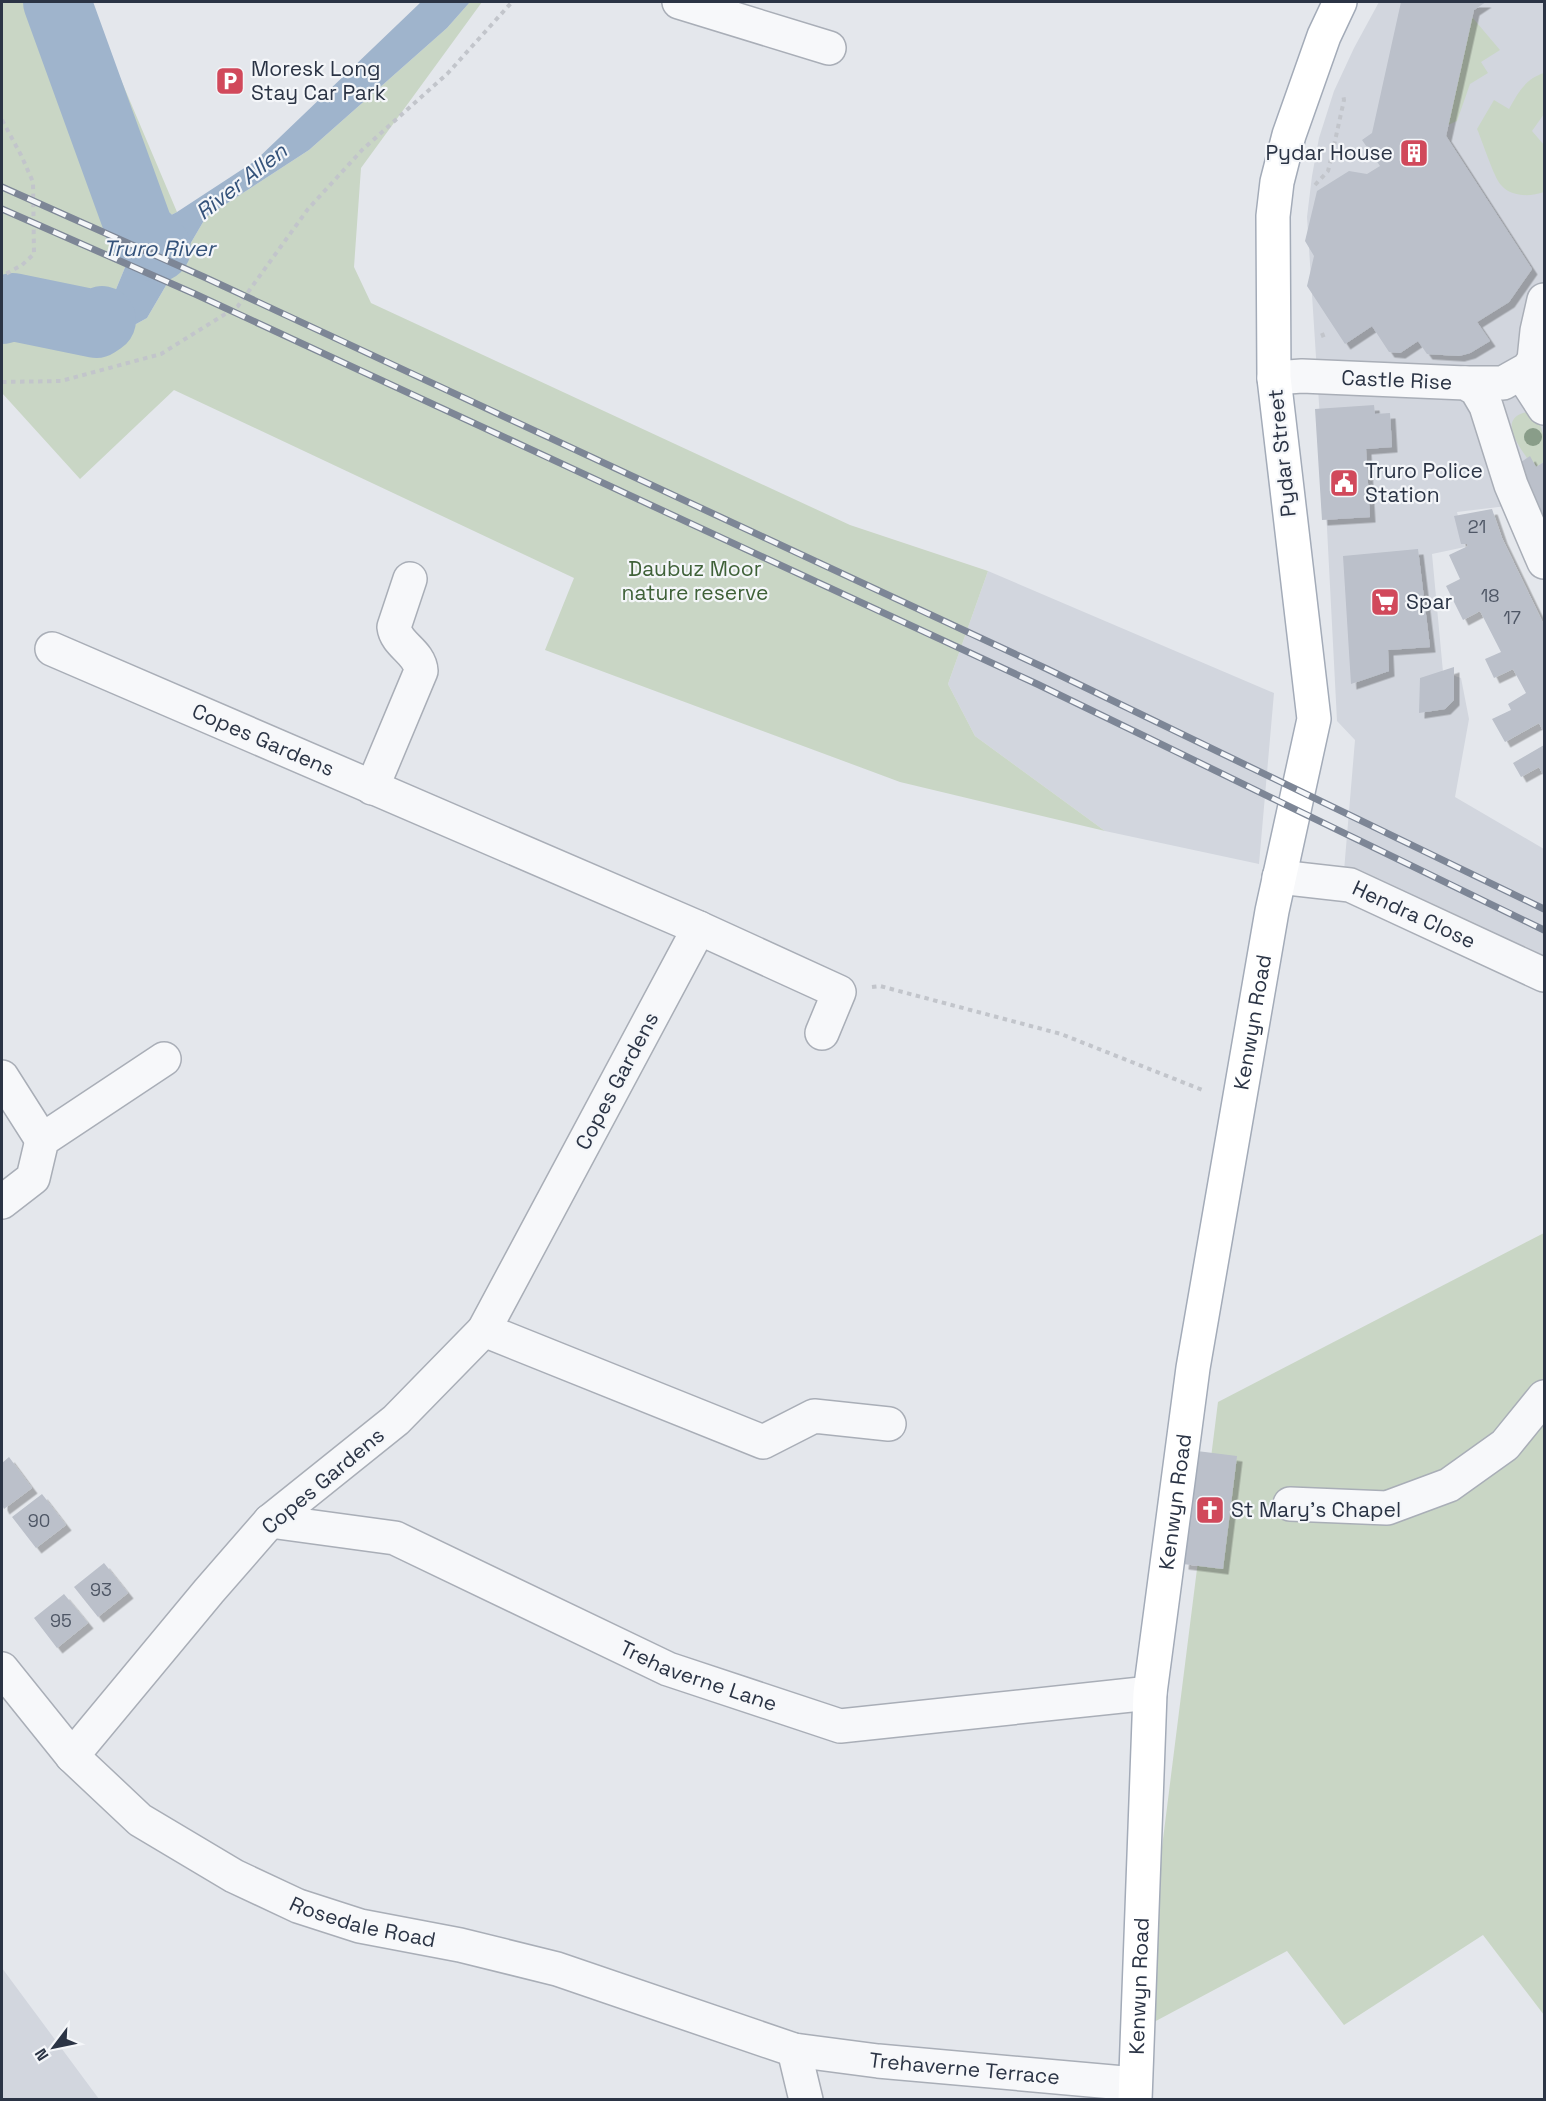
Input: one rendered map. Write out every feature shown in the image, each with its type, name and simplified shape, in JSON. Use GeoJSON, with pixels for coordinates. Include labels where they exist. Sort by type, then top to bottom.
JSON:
{"type":"FeatureCollection","features":[{"type":"Feature","properties":{"kind":"main road","name":"Pydar Street"},"geometry":{"type":"LineString","coordinates":[[1272,910],[1314,719],[1274,378],[1273,216],[1276,182],[1295,116],[1324,36],[1340,2]]}},
{"type":"Feature","properties":{"kind":"main road","name":"Kenwyn Road"},"geometry":{"type":"LineString","coordinates":[[1135,2092],[1150,1693],[1193,1368],[1272,910]]}},
{"type":"Feature","properties":{"kind":"street"},"geometry":{"type":"LineString","coordinates":[[679,2],[829,48]]}},
{"type":"Feature","properties":{"kind":"street"},"geometry":{"type":"LineString","coordinates":[[1465,383],[1503,383],[1522,374],[1534,360],[1537,331],[1545,300]]}},
{"type":"Feature","properties":{"kind":"street"},"geometry":{"type":"LineString","coordinates":[[1522,374],[1545,408]]}},
{"type":"Feature","properties":{"kind":"street","name":"Castle Rise"},"geometry":{"type":"LineString","coordinates":[[1274,378],[1302,376],[1465,383],[1476,389],[1486,406],[1510,485],[1545,562]]}},
{"type":"Feature","properties":{"kind":"street"},"geometry":{"type":"LineString","coordinates":[[372,788],[421,671],[420,664],[395,632],[394,627],[410,579]]}},
{"type":"Feature","properties":{"kind":"street","name":"Copes Gardens"},"geometry":{"type":"LineString","coordinates":[[52,649],[699,928],[484,1330],[396,1420],[270,1521],[72,1756]]}},
{"type":"Feature","properties":{"kind":"street","name":"Hendra Close"},"geometry":{"type":"LineString","coordinates":[[1280,877],[1350,885],[1545,975]]}},
{"type":"Feature","properties":{"kind":"street"},"geometry":{"type":"LineString","coordinates":[[699,928],[839,992],[822,1033]]}},
{"type":"Feature","properties":{"kind":"street"},"geometry":{"type":"LineString","coordinates":[[2,1202],[33,1178],[42,1140],[164,1059]]}},
{"type":"Feature","properties":{"kind":"street"},"geometry":{"type":"LineString","coordinates":[[2,1077],[42,1140]]}},
{"type":"Feature","properties":{"kind":"street"},"geometry":{"type":"LineString","coordinates":[[484,1330],[763,1442],[814,1416],[889,1424]]}},
{"type":"Feature","properties":{"kind":"street"},"geometry":{"type":"LineString","coordinates":[[1290,1504],[1387,1508],[1449,1485],[1505,1445],[1545,1397]]}},
{"type":"Feature","properties":{"kind":"street","name":"Trehaverne Lane"},"geometry":{"type":"LineString","coordinates":[[270,1521],[395,1538],[668,1669],[840,1726],[1150,1693]]}},
{"type":"Feature","properties":{"kind":"street","name":"Rosedale Road"},"geometry":{"type":"LineString","coordinates":[[2,1669],[72,1756],[140,1820],[234,1876],[298,1906],[360,1926],[460,1945],[557,1969],[794,2050]]}},
{"type":"Feature","properties":{"kind":"street"},"geometry":{"type":"LineString","coordinates":[[794,2050],[806,2100]]}},
{"type":"Feature","properties":{"kind":"street","name":"Trehaverne Terrace"},"geometry":{"type":"LineString","coordinates":[[794,2050],[1135,2092]]}},
{"type":"Feature","properties":{"kind":"path"},"geometry":{"type":"LineString","coordinates":[[2,382],[61,381],[161,354],[238,306],[308,209],[363,149],[448,73],[512,2]]}},
{"type":"Feature","properties":{"kind":"path"},"geometry":{"type":"LineString","coordinates":[[2,120],[33,182],[34,254],[22,265],[2,276]]}},
{"type":"Feature","properties":{"kind":"path"},"geometry":{"type":"LineString","coordinates":[[1322,333],[1329,346]]}},
{"type":"Feature","properties":{"kind":"path"},"geometry":{"type":"LineString","coordinates":[[839,992],[880,986],[1061,1034],[1239,1104]]}},
{"type":"Feature","properties":{"kind":"shaded area"},"geometry":{"type":"Polygon","coordinates":[[[1379,2],[1544,2],[1544,574],[1515,505],[1457,512],[1465,547],[1432,554],[1443,672],[1461,678],[1469,719],[1455,797],[1544,849],[1544,965],[1344,871],[1355,740],[1337,721],[1307,217],[1319,138],[1334,91],[1379,2]]]}},
{"type":"Feature","properties":{"kind":"shaded area"},"geometry":{"type":"Polygon","coordinates":[[[988,571],[1274,693],[1259,864],[1105,831],[975,736],[948,684],[988,571]]]}},
{"type":"Feature","properties":{"kind":"shaded area"},"geometry":{"type":"Polygon","coordinates":[[[2,1968],[99,2099],[2,2099],[2,1968]]]}},
{"type":"Feature","properties":{"kind":"green space","name":"Daubuz Moor nature reserve"},"geometry":{"type":"Polygon","coordinates":[[[2,2],[88,2],[177,212],[140,231],[112,299],[74,307],[38,294],[14,307],[98,345],[147,318],[206,217],[309,150],[447,28],[470,2],[482,2],[361,168],[354,267],[371,303],[850,525],[988,571],[948,684],[975,736],[1105,831],[900,782],[545,650],[574,578],[174,390],[80,479],[2,393],[2,2]]]}},
{"type":"Feature","properties":{"kind":"green space"},"geometry":{"type":"Polygon","coordinates":[[[1472,17],[1500,50],[1481,62],[1488,73],[1470,84],[1457,121],[1448,125],[1472,17]]]}},
{"type":"Feature","properties":{"kind":"green space"},"geometry":{"type":"Polygon","coordinates":[[[1544,73],[1544,114],[1532,131],[1544,145],[1544,192],[1533,195],[1515,194],[1505,189],[1498,181],[1477,129],[1494,100],[1509,109],[1527,83],[1544,73]]]}},
{"type":"Feature","properties":{"kind":"green space"},"geometry":{"type":"Polygon","coordinates":[[[1527,412],[1538,422],[1544,439],[1544,462],[1536,467],[1530,457],[1527,458],[1512,432],[1513,420],[1518,415],[1527,412]]]}},
{"type":"Feature","properties":{"kind":"green space"},"geometry":{"type":"Polygon","coordinates":[[[1544,1233],[1544,2015],[1483,1935],[1344,2025],[1287,1951],[1139,2030],[1218,1402],[1544,1233]]]}},
{"type":"Feature","properties":{"kind":"water","name":"Truro River"},"geometry":{"type":"Polygon","coordinates":[[[421,2],[470,2],[447,28],[309,150],[206,217],[147,318],[98,345],[13,307],[38,294],[74,307],[112,299],[140,231],[177,212],[255,161],[421,2]]]}},
{"type":"Feature","properties":{"kind":"building"},"geometry":{"type":"Polygon","coordinates":[[[1401,2],[1486,2],[1474,10],[1446,136],[1532,269],[1509,302],[1477,322],[1490,341],[1470,353],[1459,356],[1427,354],[1418,341],[1400,353],[1389,352],[1372,326],[1345,344],[1307,286],[1314,256],[1305,241],[1317,191],[1349,171],[1367,174],[1380,166],[1362,140],[1372,133],[1401,2]]]}},
{"type":"Feature","properties":{"kind":"building","name":"Truro Police Station"},"geometry":{"type":"Polygon","coordinates":[[[1374,405],[1375,414],[1390,413],[1392,447],[1366,449],[1370,517],[1322,520],[1315,409],[1374,405]]]}},
{"type":"Feature","properties":{"kind":"building"},"geometry":{"type":"Polygon","coordinates":[[[1530,456],[1536,467],[1544,462],[1544,524],[1518,464],[1530,456]]]}},
{"type":"Feature","properties":{"kind":"building"},"geometry":{"type":"Polygon","coordinates":[[[1492,509],[1502,538],[1544,625],[1544,733],[1539,723],[1505,742],[1492,719],[1511,710],[1508,704],[1526,693],[1513,669],[1494,678],[1485,659],[1501,652],[1480,611],[1463,620],[1446,586],[1460,579],[1449,555],[1468,546],[1461,544],[1454,516],[1492,509]]]}},
{"type":"Feature","properties":{"kind":"building","name":"Spar"},"geometry":{"type":"Polygon","coordinates":[[[1418,549],[1430,647],[1388,650],[1389,671],[1351,684],[1343,556],[1418,549]]]}},
{"type":"Feature","properties":{"kind":"building"},"geometry":{"type":"Polygon","coordinates":[[[1454,667],[1454,700],[1445,709],[1419,713],[1420,678],[1454,667]]]}},
{"type":"Feature","properties":{"kind":"building"},"geometry":{"type":"Polygon","coordinates":[[[1544,745],[1544,777],[1539,767],[1521,777],[1513,763],[1544,745]]]}},
{"type":"Feature","properties":{"kind":"building","name":"St Mary's Chapel"},"geometry":{"type":"Polygon","coordinates":[[[1197,1451],[1237,1456],[1223,1569],[1183,1564],[1197,1451]]]}},
{"type":"Feature","properties":{"kind":"building"},"geometry":{"type":"Polygon","coordinates":[[[9,1457],[32,1488],[4,1509],[2,1505],[2,1463],[9,1457]]]}},
{"type":"Feature","properties":{"kind":"building"},"geometry":{"type":"Polygon","coordinates":[[[42,1494],[66,1525],[36,1548],[12,1517],[42,1494]]]}},
{"type":"Feature","properties":{"kind":"building"},"geometry":{"type":"Polygon","coordinates":[[[104,1563],[128,1593],[98,1617],[74,1587],[104,1563]]]}},
{"type":"Feature","properties":{"kind":"building"},"geometry":{"type":"Polygon","coordinates":[[[64,1594],[88,1623],[57,1648],[34,1618],[64,1594]]]}},
{"type":"Feature","properties":{"kind":"waterway"},"geometry":{"type":"LineString","coordinates":[[57,2],[140,231],[157,248]]}},
{"type":"Feature","properties":{"kind":"waterway","name":"River Allen"},"geometry":{"type":"LineString","coordinates":[[2,310],[13,307],[96,324],[102,320]]}},
{"type":"Feature","properties":{"kind":"railway"},"geometry":{"type":"LineString","coordinates":[[2,187],[204,277],[1045,668],[1544,909]]}},
{"type":"Feature","properties":{"kind":"railway"},"geometry":{"type":"LineString","coordinates":[[2,209],[195,294],[1037,684],[1544,930]]}},
{"type":"Feature","properties":{"kind":"place","name":"Moresk Long Stay Car Park"},"geometry":{"type":"Point","coordinates":[230,81]}},
{"type":"Feature","properties":{"kind":"place","name":"Pydar House"},"geometry":{"type":"Point","coordinates":[1414,153]}},
{"type":"Feature","properties":{"kind":"place","name":"Truro Police Station"},"geometry":{"type":"Point","coordinates":[1344,483]}},
{"type":"Feature","properties":{"kind":"place","name":"Spar"},"geometry":{"type":"Point","coordinates":[1385,602]}},
{"type":"Feature","properties":{"kind":"place","name":"St Mary's Chapel"},"geometry":{"type":"Point","coordinates":[1210,1510]}}]}
